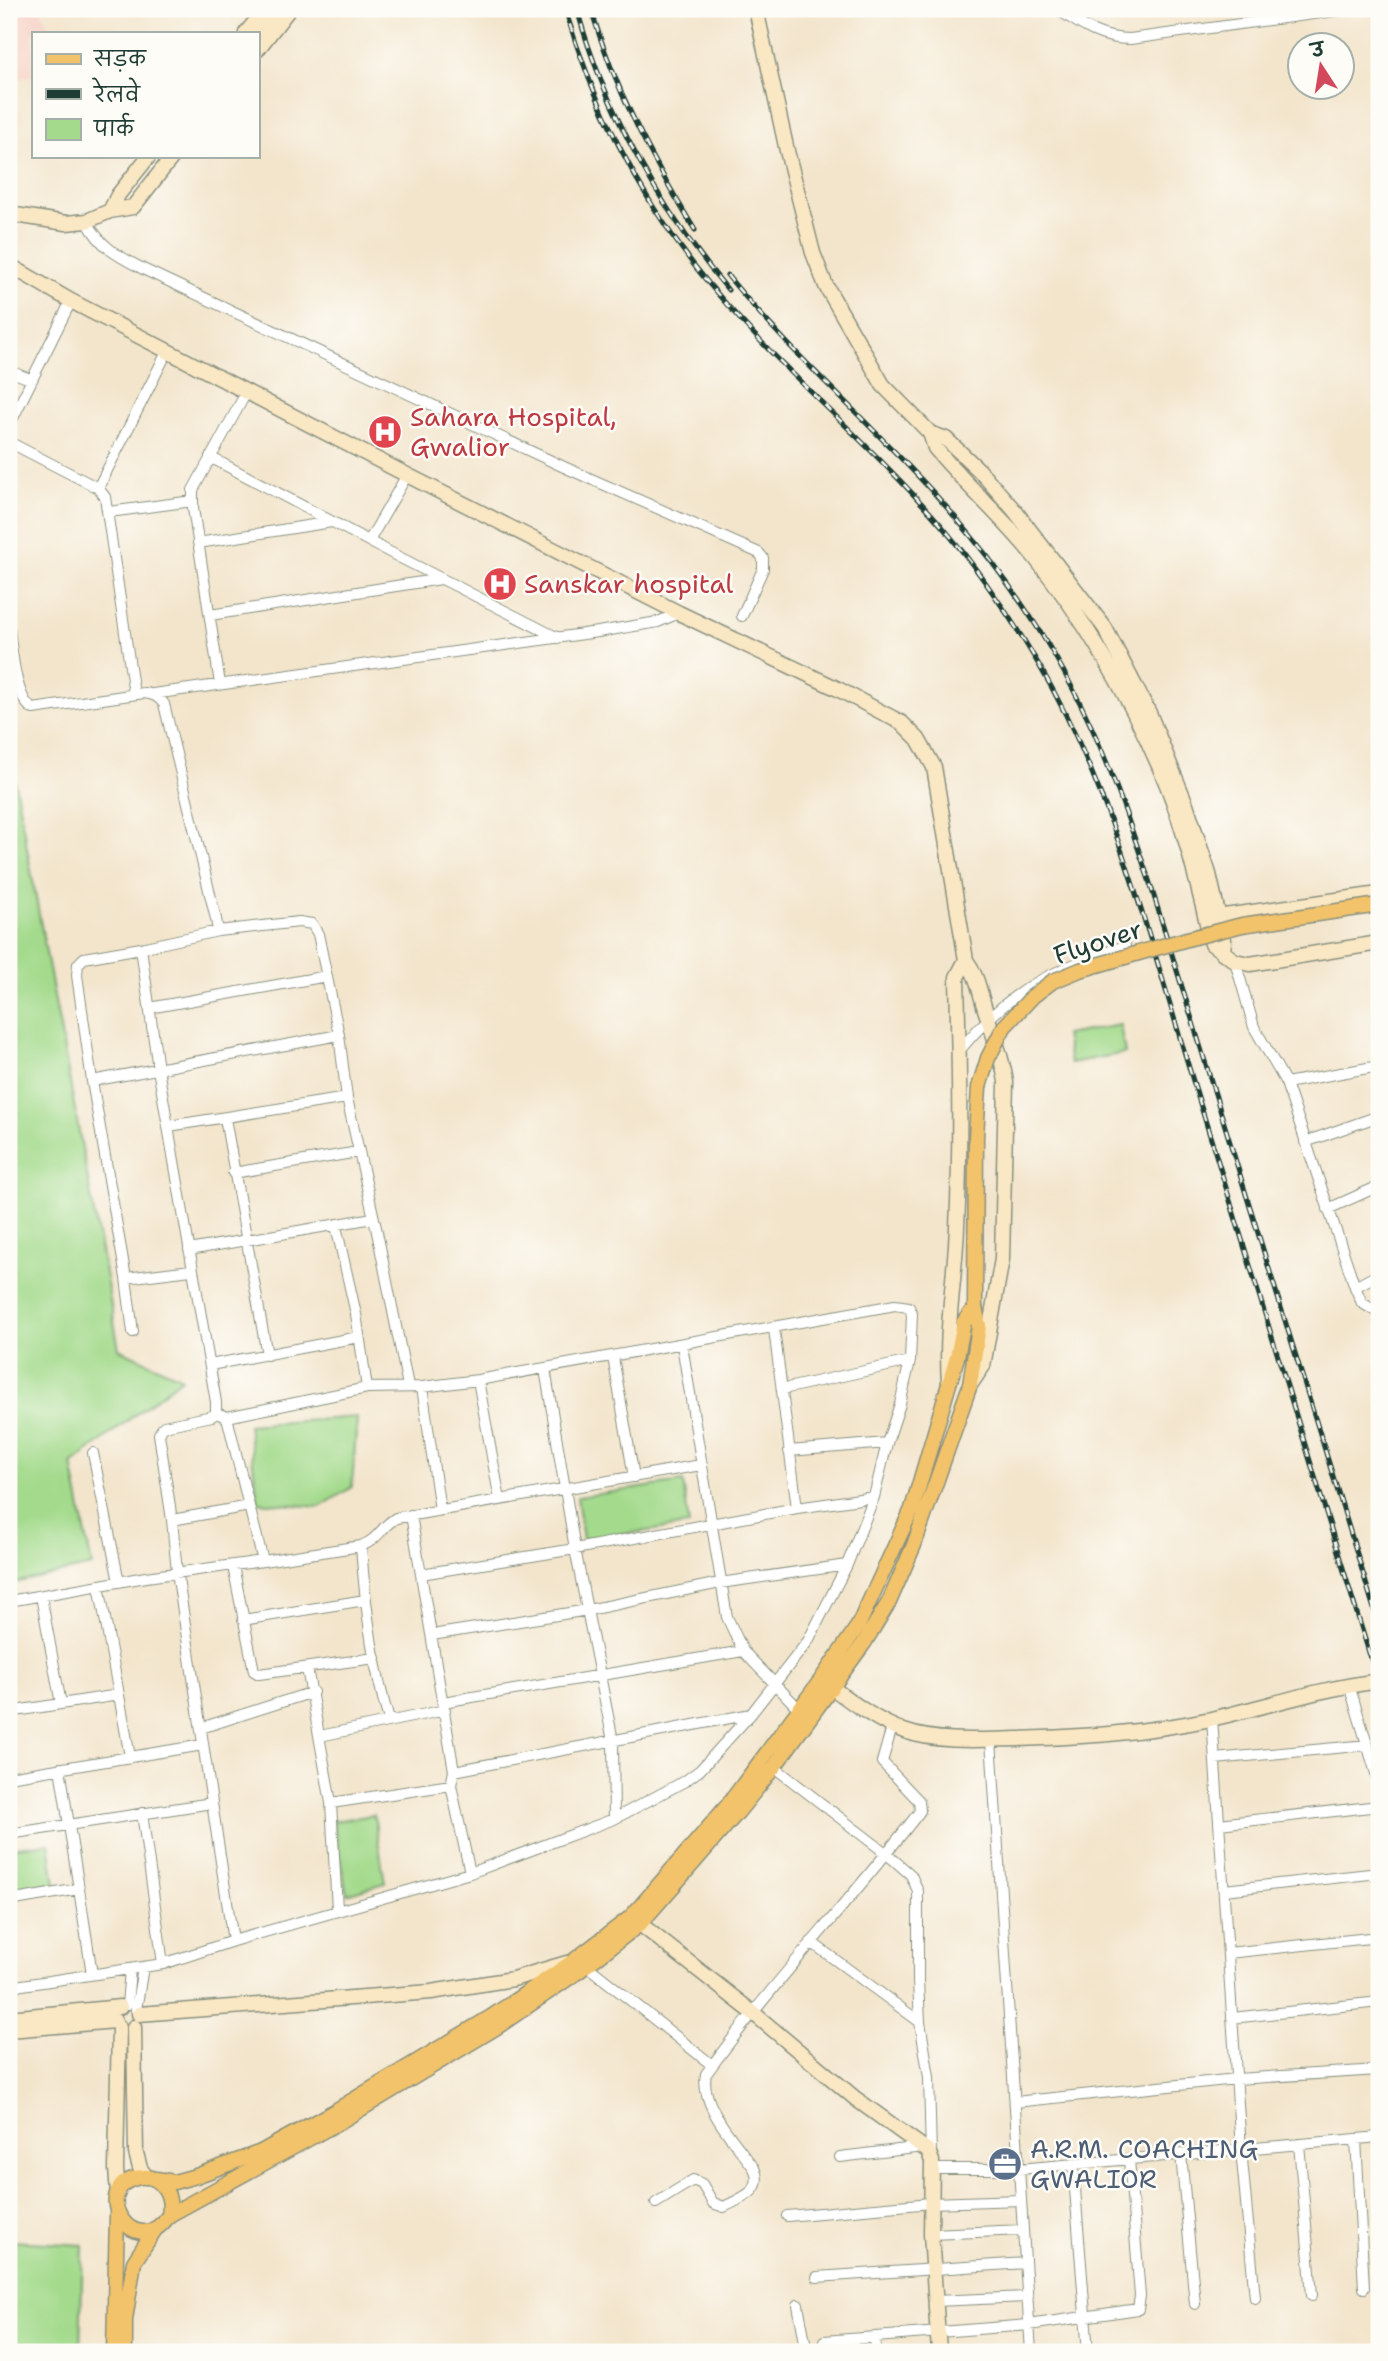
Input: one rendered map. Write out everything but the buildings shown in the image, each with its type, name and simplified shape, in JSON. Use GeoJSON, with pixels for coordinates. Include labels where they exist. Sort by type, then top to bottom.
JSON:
{"type":"FeatureCollection","features":[{"type":"Feature","properties":{"kind":"main road"},"geometry":{"type":"LineString","coordinates":[[247,32],[266,9]]}},
{"type":"Feature","properties":{"kind":"main road"},"geometry":{"type":"LineString","coordinates":[[259,35],[275,9]]}},
{"type":"Feature","properties":{"kind":"main road"},"geometry":{"type":"LineString","coordinates":[[259,47],[289,9]]}},
{"type":"Feature","properties":{"kind":"main road"},"geometry":{"type":"LineString","coordinates":[[756,9],[787,151],[813,253],[826,286],[883,385],[930,433],[946,439],[980,471],[1105,628],[1149,713],[1186,804],[1209,874],[1212,918],[1224,940],[1229,957],[1250,964],[1267,963],[1379,943]]}},
{"type":"Feature","properties":{"kind":"main road"},"geometry":{"type":"LineString","coordinates":[[110,211],[118,195],[147,158]]}},
{"type":"Feature","properties":{"kind":"main road"},"geometry":{"type":"LineString","coordinates":[[9,214],[66,223],[87,221],[110,211],[133,207],[171,158]]}},
{"type":"Feature","properties":{"kind":"main road"},"geometry":{"type":"LineString","coordinates":[[9,265],[71,301],[407,475],[679,613],[836,688],[902,723],[918,739],[934,767],[967,960],[976,972],[1006,1082],[1002,1259],[983,1366],[970,1385]]}},
{"type":"Feature","properties":{"kind":"main road"},"geometry":{"type":"LineString","coordinates":[[1212,918],[1379,894]]}},
{"type":"Feature","properties":{"kind":"main road","name":"Flyover"},"geometry":{"type":"LineString","coordinates":[[826,1684],[864,1643],[889,1602],[914,1545],[970,1385],[979,1326],[975,1307],[979,1087],[988,1058],[1004,1027],[1033,996],[1053,981],[1080,970],[1242,925],[1379,905]]}},
{"type":"Feature","properties":{"kind":"main road"},"geometry":{"type":"LineString","coordinates":[[948,1382],[946,1348],[956,1256],[958,1202],[957,977],[967,960]]}},
{"type":"Feature","properties":{"kind":"main road","name":"Flyover"},"geometry":{"type":"LineString","coordinates":[[826,1684],[859,1626],[912,1509],[957,1357],[964,1322],[975,1307]]}},
{"type":"Feature","properties":{"kind":"main road"},"geometry":{"type":"LineString","coordinates":[[169,2215],[341,2121],[497,2027],[579,1964],[631,1917],[728,1805],[826,1684],[892,1727],[927,1737],[991,1740],[1121,1735],[1373,1682]]}},
{"type":"Feature","properties":{"kind":"main road"},"geometry":{"type":"LineString","coordinates":[[118,2193],[129,2180],[151,2178],[174,2182],[261,2152],[335,2111],[579,1964],[640,1924],[774,1767],[804,1714]]}},
{"type":"Feature","properties":{"kind":"main road"},"geometry":{"type":"LineString","coordinates":[[640,1924],[929,2158],[939,2352]]}},
{"type":"Feature","properties":{"kind":"main road"},"geometry":{"type":"LineString","coordinates":[[9,2030],[127,2016],[431,1992],[513,1979],[579,1964]]}},
{"type":"Feature","properties":{"kind":"main road"},"geometry":{"type":"LineString","coordinates":[[9,2018],[127,2016]]}},
{"type":"Feature","properties":{"kind":"main road"},"geometry":{"type":"LineString","coordinates":[[117,2212],[128,2227],[147,2231],[164,2223],[171,2204],[163,2185],[139,2168],[127,2016]]}},
{"type":"Feature","properties":{"kind":"main road"},"geometry":{"type":"LineString","coordinates":[[114,2352],[118,2193],[116,2169],[127,2016]]}},
{"type":"Feature","properties":{"kind":"main road"},"geometry":{"type":"LineString","coordinates":[[125,2352],[125,2320],[134,2262],[156,2228]]}},
{"type":"Feature","properties":{"kind":"street"},"geometry":{"type":"LineString","coordinates":[[1057,9],[1076,22],[1111,39],[1130,39],[1350,9]]}},
{"type":"Feature","properties":{"kind":"street"},"geometry":{"type":"LineString","coordinates":[[87,221],[96,238],[111,252],[145,270],[564,467],[759,553],[763,558],[763,569],[742,617]]}},
{"type":"Feature","properties":{"kind":"street"},"geometry":{"type":"LineString","coordinates":[[9,426],[71,301]]}},
{"type":"Feature","properties":{"kind":"street"},"geometry":{"type":"LineString","coordinates":[[98,488],[168,350]]}},
{"type":"Feature","properties":{"kind":"street"},"geometry":{"type":"LineString","coordinates":[[9,370],[30,379]]}},
{"type":"Feature","properties":{"kind":"street"},"geometry":{"type":"LineString","coordinates":[[220,684],[198,543],[193,490],[247,391]]}},
{"type":"Feature","properties":{"kind":"street"},"geometry":{"type":"LineString","coordinates":[[9,442],[98,488],[105,497],[134,694]]}},
{"type":"Feature","properties":{"kind":"street"},"geometry":{"type":"LineString","coordinates":[[210,457],[558,638]]}},
{"type":"Feature","properties":{"kind":"street"},"geometry":{"type":"LineString","coordinates":[[369,541],[407,475]]}},
{"type":"Feature","properties":{"kind":"street"},"geometry":{"type":"LineString","coordinates":[[108,512],[193,501]]}},
{"type":"Feature","properties":{"kind":"street"},"geometry":{"type":"LineString","coordinates":[[198,543],[332,522]]}},
{"type":"Feature","properties":{"kind":"street"},"geometry":{"type":"LineString","coordinates":[[209,615],[441,579]]}},
{"type":"Feature","properties":{"kind":"street"},"geometry":{"type":"LineString","coordinates":[[9,629],[22,696],[33,709],[558,638],[658,622],[679,613]]}},
{"type":"Feature","properties":{"kind":"street"},"geometry":{"type":"LineString","coordinates":[[153,694],[164,704],[218,931]]}},
{"type":"Feature","properties":{"kind":"street"},"geometry":{"type":"LineString","coordinates":[[134,1332],[92,1081],[77,975],[78,964],[84,958],[218,931],[299,922],[313,924],[318,933],[327,976],[339,1035],[347,1098],[408,1386]]}},
{"type":"Feature","properties":{"kind":"street"},"geometry":{"type":"LineString","coordinates":[[958,1051],[1003,1004],[1042,978],[1077,962],[1125,946]]}},
{"type":"Feature","properties":{"kind":"street"},"geometry":{"type":"LineString","coordinates":[[141,948],[191,1270],[216,1402],[215,1413]]}},
{"type":"Feature","properties":{"kind":"street"},"geometry":{"type":"LineString","coordinates":[[1229,957],[1254,1027],[1286,1083],[1355,1287],[1362,1303],[1379,1313]]}},
{"type":"Feature","properties":{"kind":"street"},"geometry":{"type":"LineString","coordinates":[[149,1008],[327,976]]}},
{"type":"Feature","properties":{"kind":"street"},"geometry":{"type":"LineString","coordinates":[[92,1081],[339,1035]]}},
{"type":"Feature","properties":{"kind":"street"},"geometry":{"type":"LineString","coordinates":[[1286,1083],[1379,1066]]}},
{"type":"Feature","properties":{"kind":"street"},"geometry":{"type":"LineString","coordinates":[[169,1126],[347,1098]]}},
{"type":"Feature","properties":{"kind":"street"},"geometry":{"type":"LineString","coordinates":[[1305,1142],[1379,1116]]}},
{"type":"Feature","properties":{"kind":"street"},"geometry":{"type":"LineString","coordinates":[[225,1118],[267,1355]]}},
{"type":"Feature","properties":{"kind":"street"},"geometry":{"type":"LineString","coordinates":[[233,1173],[358,1152]]}},
{"type":"Feature","properties":{"kind":"street"},"geometry":{"type":"LineString","coordinates":[[1328,1209],[1379,1186]]}},
{"type":"Feature","properties":{"kind":"street"},"geometry":{"type":"LineString","coordinates":[[190,1250],[373,1218]]}},
{"type":"Feature","properties":{"kind":"street"},"geometry":{"type":"LineString","coordinates":[[336,1226],[367,1388]]}},
{"type":"Feature","properties":{"kind":"street"},"geometry":{"type":"LineString","coordinates":[[126,1278],[191,1270]]}},
{"type":"Feature","properties":{"kind":"street"},"geometry":{"type":"LineString","coordinates":[[1355,1287],[1379,1274]]}},
{"type":"Feature","properties":{"kind":"street"},"geometry":{"type":"LineString","coordinates":[[9,1987],[163,1964],[337,1909],[470,1873],[614,1819],[692,1776],[751,1714],[808,1641],[847,1565],[874,1497],[887,1443],[901,1404],[910,1361],[912,1314],[909,1307],[904,1305],[478,1380],[422,1387],[367,1388],[227,1417],[215,1413],[164,1426],[159,1434],[177,1572],[233,1941]]}},
{"type":"Feature","properties":{"kind":"street"},"geometry":{"type":"LineString","coordinates":[[774,1329],[797,1508]]}},
{"type":"Feature","properties":{"kind":"street"},"geometry":{"type":"LineString","coordinates":[[210,1365],[359,1337]]}},
{"type":"Feature","properties":{"kind":"street"},"geometry":{"type":"LineString","coordinates":[[682,1345],[727,1617],[743,1651],[804,1714]]}},
{"type":"Feature","properties":{"kind":"street"},"geometry":{"type":"LineString","coordinates":[[613,1357],[634,1477]]}},
{"type":"Feature","properties":{"kind":"street"},"geometry":{"type":"LineString","coordinates":[[783,1389],[910,1361]]}},
{"type":"Feature","properties":{"kind":"street"},"geometry":{"type":"LineString","coordinates":[[545,1368],[575,1549],[613,1741],[614,1819]]}},
{"type":"Feature","properties":{"kind":"street"},"geometry":{"type":"LineString","coordinates":[[478,1380],[499,1500]]}},
{"type":"Feature","properties":{"kind":"street"},"geometry":{"type":"LineString","coordinates":[[422,1387],[440,1510]]}},
{"type":"Feature","properties":{"kind":"street"},"geometry":{"type":"LineString","coordinates":[[227,1417],[263,1561]]}},
{"type":"Feature","properties":{"kind":"street"},"geometry":{"type":"LineString","coordinates":[[789,1451],[887,1443]]}},
{"type":"Feature","properties":{"kind":"street"},"geometry":{"type":"LineString","coordinates":[[93,1453],[119,1582]]}},
{"type":"Feature","properties":{"kind":"street"},"geometry":{"type":"LineString","coordinates":[[9,1601],[177,1572],[361,1546],[374,1541],[387,1523],[396,1518],[701,1465]]}},
{"type":"Feature","properties":{"kind":"street"},"geometry":{"type":"LineString","coordinates":[[421,1574],[874,1497]]}},
{"type":"Feature","properties":{"kind":"street"},"geometry":{"type":"LineString","coordinates":[[172,1520],[249,1506]]}},
{"type":"Feature","properties":{"kind":"street"},"geometry":{"type":"LineString","coordinates":[[411,1515],[454,1771],[451,1785],[470,1873]]}},
{"type":"Feature","properties":{"kind":"street"},"geometry":{"type":"LineString","coordinates":[[361,1546],[365,1600],[389,1720]]}},
{"type":"Feature","properties":{"kind":"street"},"geometry":{"type":"LineString","coordinates":[[432,1635],[588,1610],[720,1583],[847,1565]]}},
{"type":"Feature","properties":{"kind":"street"},"geometry":{"type":"LineString","coordinates":[[233,1566],[254,1671],[259,1674],[375,1658]]}},
{"type":"Feature","properties":{"kind":"street"},"geometry":{"type":"LineString","coordinates":[[99,1585],[130,1757]]}},
{"type":"Feature","properties":{"kind":"street"},"geometry":{"type":"LineString","coordinates":[[41,1596],[61,1704]]}},
{"type":"Feature","properties":{"kind":"street"},"geometry":{"type":"LineString","coordinates":[[243,1620],[365,1600]]}},
{"type":"Feature","properties":{"kind":"street"},"geometry":{"type":"LineString","coordinates":[[320,1736],[444,1706],[743,1651]]}},
{"type":"Feature","properties":{"kind":"street"},"geometry":{"type":"LineString","coordinates":[[307,1668],[331,1803],[337,1909]]}},
{"type":"Feature","properties":{"kind":"street"},"geometry":{"type":"LineString","coordinates":[[1349,1685],[1379,1783]]}},
{"type":"Feature","properties":{"kind":"street"},"geometry":{"type":"LineString","coordinates":[[201,1728],[313,1692]]}},
{"type":"Feature","properties":{"kind":"street"},"geometry":{"type":"LineString","coordinates":[[9,1712],[119,1695]]}},
{"type":"Feature","properties":{"kind":"street"},"geometry":{"type":"LineString","coordinates":[[454,1771],[751,1714]]}},
{"type":"Feature","properties":{"kind":"street"},"geometry":{"type":"LineString","coordinates":[[1212,1718],[1241,2149],[1255,2298]]}},
{"type":"Feature","properties":{"kind":"street"},"geometry":{"type":"LineString","coordinates":[[656,2203],[693,2180],[702,2184],[713,2203],[724,2207],[754,2190],[758,2184],[754,2168],[708,2102],[704,2082],[706,2074],[752,2012],[887,1854],[920,1811],[919,1801],[883,1762],[892,1727]]}},
{"type":"Feature","properties":{"kind":"street"},"geometry":{"type":"LineString","coordinates":[[991,1740],[1031,2352]]}},
{"type":"Feature","properties":{"kind":"street"},"geometry":{"type":"LineString","coordinates":[[9,1777],[203,1745]]}},
{"type":"Feature","properties":{"kind":"street"},"geometry":{"type":"LineString","coordinates":[[1215,1759],[1368,1745]]}},
{"type":"Feature","properties":{"kind":"street"},"geometry":{"type":"LineString","coordinates":[[774,1767],[887,1854],[911,1875],[918,1891],[918,1981],[920,2022],[929,2077],[929,2158]]}},
{"type":"Feature","properties":{"kind":"street"},"geometry":{"type":"LineString","coordinates":[[60,1768],[92,1974]]}},
{"type":"Feature","properties":{"kind":"street"},"geometry":{"type":"LineString","coordinates":[[331,1803],[451,1785]]}},
{"type":"Feature","properties":{"kind":"street"},"geometry":{"type":"LineString","coordinates":[[9,1834],[212,1802]]}},
{"type":"Feature","properties":{"kind":"street"},"geometry":{"type":"LineString","coordinates":[[1219,1824],[1379,1806]]}},
{"type":"Feature","properties":{"kind":"street"},"geometry":{"type":"LineString","coordinates":[[142,1813],[163,1964]]}},
{"type":"Feature","properties":{"kind":"street"},"geometry":{"type":"LineString","coordinates":[[1224,1890],[1379,1873]]}},
{"type":"Feature","properties":{"kind":"street"},"geometry":{"type":"LineString","coordinates":[[9,1901],[79,1889]]}},
{"type":"Feature","properties":{"kind":"street"},"geometry":{"type":"LineString","coordinates":[[1228,1953],[1377,1938],[1379,1952]]}},
{"type":"Feature","properties":{"kind":"street"},"geometry":{"type":"LineString","coordinates":[[811,1942],[920,2022]]}},
{"type":"Feature","properties":{"kind":"street"},"geometry":{"type":"LineString","coordinates":[[579,1964],[712,2066]]}},
{"type":"Feature","properties":{"kind":"street"},"geometry":{"type":"LineString","coordinates":[[127,2016],[143,1967]]}},
{"type":"Feature","properties":{"kind":"street"},"geometry":{"type":"LineString","coordinates":[[127,2016],[130,1970]]}},
{"type":"Feature","properties":{"kind":"street"},"geometry":{"type":"LineString","coordinates":[[1232,2018],[1379,2002]]}},
{"type":"Feature","properties":{"kind":"street"},"geometry":{"type":"LineString","coordinates":[[1016,2102],[1236,2079],[1379,2070]]}},
{"type":"Feature","properties":{"kind":"street"},"geometry":{"type":"LineString","coordinates":[[840,2157],[929,2158],[1019,2169],[1379,2137]]}},
{"type":"Feature","properties":{"kind":"street"},"geometry":{"type":"LineString","coordinates":[[1356,2139],[1364,2288]]}},
{"type":"Feature","properties":{"kind":"street"},"geometry":{"type":"LineString","coordinates":[[1299,2144],[1312,2295]]}},
{"type":"Feature","properties":{"kind":"street"},"geometry":{"type":"LineString","coordinates":[[1181,2154],[1195,2304]]}},
{"type":"Feature","properties":{"kind":"street"},"geometry":{"type":"LineString","coordinates":[[824,2341],[1029,2325],[1133,2311],[1140,2305],[1129,2159]]}},
{"type":"Feature","properties":{"kind":"street"},"geometry":{"type":"LineString","coordinates":[[1073,2164],[1088,2352]]}},
{"type":"Feature","properties":{"kind":"street"},"geometry":{"type":"LineString","coordinates":[[788,2216],[931,2203],[1021,2200]]}},
{"type":"Feature","properties":{"kind":"street"},"geometry":{"type":"LineString","coordinates":[[931,2234],[1023,2230]]}},
{"type":"Feature","properties":{"kind":"street"},"geometry":{"type":"LineString","coordinates":[[817,2277],[1025,2263]]}},
{"type":"Feature","properties":{"kind":"street"},"geometry":{"type":"LineString","coordinates":[[935,2301],[1028,2297]]}},
{"type":"Feature","properties":{"kind":"street"},"geometry":{"type":"LineString","coordinates":[[799,2305],[807,2352]]}},
{"type":"Feature","properties":{"kind":"street"},"geometry":{"type":"LineString","coordinates":[[875,2337],[876,2352]]}},
{"type":"Feature","properties":{"kind":"shaded area"},"geometry":{"type":"Polygon","coordinates":[[[9,9],[41,9],[51,32],[32,32],[32,75],[9,82],[9,9]]]}},
{"type":"Feature","properties":{"kind":"green space"},"geometry":{"type":"Polygon","coordinates":[[[1148,9],[1216,9],[1182,14],[1148,9]]]}},
{"type":"Feature","properties":{"kind":"green space"},"geometry":{"type":"Polygon","coordinates":[[[9,751],[119,1349],[182,1378],[72,1464],[92,1566],[9,1584],[9,751]]]}},
{"type":"Feature","properties":{"kind":"green space"},"geometry":{"type":"Polygon","coordinates":[[[1120,1025],[1125,1053],[1070,1063],[1065,1035],[1120,1025]]]}},
{"type":"Feature","properties":{"kind":"green space"},"geometry":{"type":"Polygon","coordinates":[[[357,1417],[352,1487],[320,1507],[258,1502],[248,1425],[357,1417]]]}},
{"type":"Feature","properties":{"kind":"green space"},"geometry":{"type":"Polygon","coordinates":[[[683,1482],[689,1525],[583,1540],[577,1497],[683,1482]]]}},
{"type":"Feature","properties":{"kind":"green space"},"geometry":{"type":"Polygon","coordinates":[[[374,1815],[385,1883],[347,1894],[333,1821],[374,1815]]]}},
{"type":"Feature","properties":{"kind":"green space"},"geometry":{"type":"Polygon","coordinates":[[[49,1843],[55,1884],[9,1891],[9,1848],[49,1843]]]}},
{"type":"Feature","properties":{"kind":"green space"},"geometry":{"type":"Polygon","coordinates":[[[9,2241],[83,2245],[80,2352],[9,2352],[9,2241]]]}},
{"type":"Feature","properties":{"kind":"railway"},"geometry":{"type":"LineString","coordinates":[[565,9],[606,119],[663,222],[737,316],[941,525],[1005,611],[1065,713],[1109,816],[1146,924],[1379,1685]]}},
{"type":"Feature","properties":{"kind":"railway"},"geometry":{"type":"LineString","coordinates":[[577,9],[603,85],[638,157],[680,226],[728,290]]}},
{"type":"Feature","properties":{"kind":"railway"},"geometry":{"type":"LineString","coordinates":[[591,9],[623,96],[695,230]]}},
{"type":"Feature","properties":{"kind":"railway"},"geometry":{"type":"LineString","coordinates":[[727,275],[780,336],[922,480],[970,535],[1028,613],[1077,697],[1122,802],[1149,880],[1379,1625]]}},
{"type":"Feature","properties":{"kind":"place","name":"Sahara Hospital, Gwalior"},"geometry":{"type":"Point","coordinates":[385,432]}},
{"type":"Feature","properties":{"kind":"place","name":"Sanskar hospital"},"geometry":{"type":"Point","coordinates":[500,584]}},
{"type":"Feature","properties":{"kind":"place","name":"A.R.M. COACHING GWALIOR"},"geometry":{"type":"Point","coordinates":[1005,2164]}}]}
